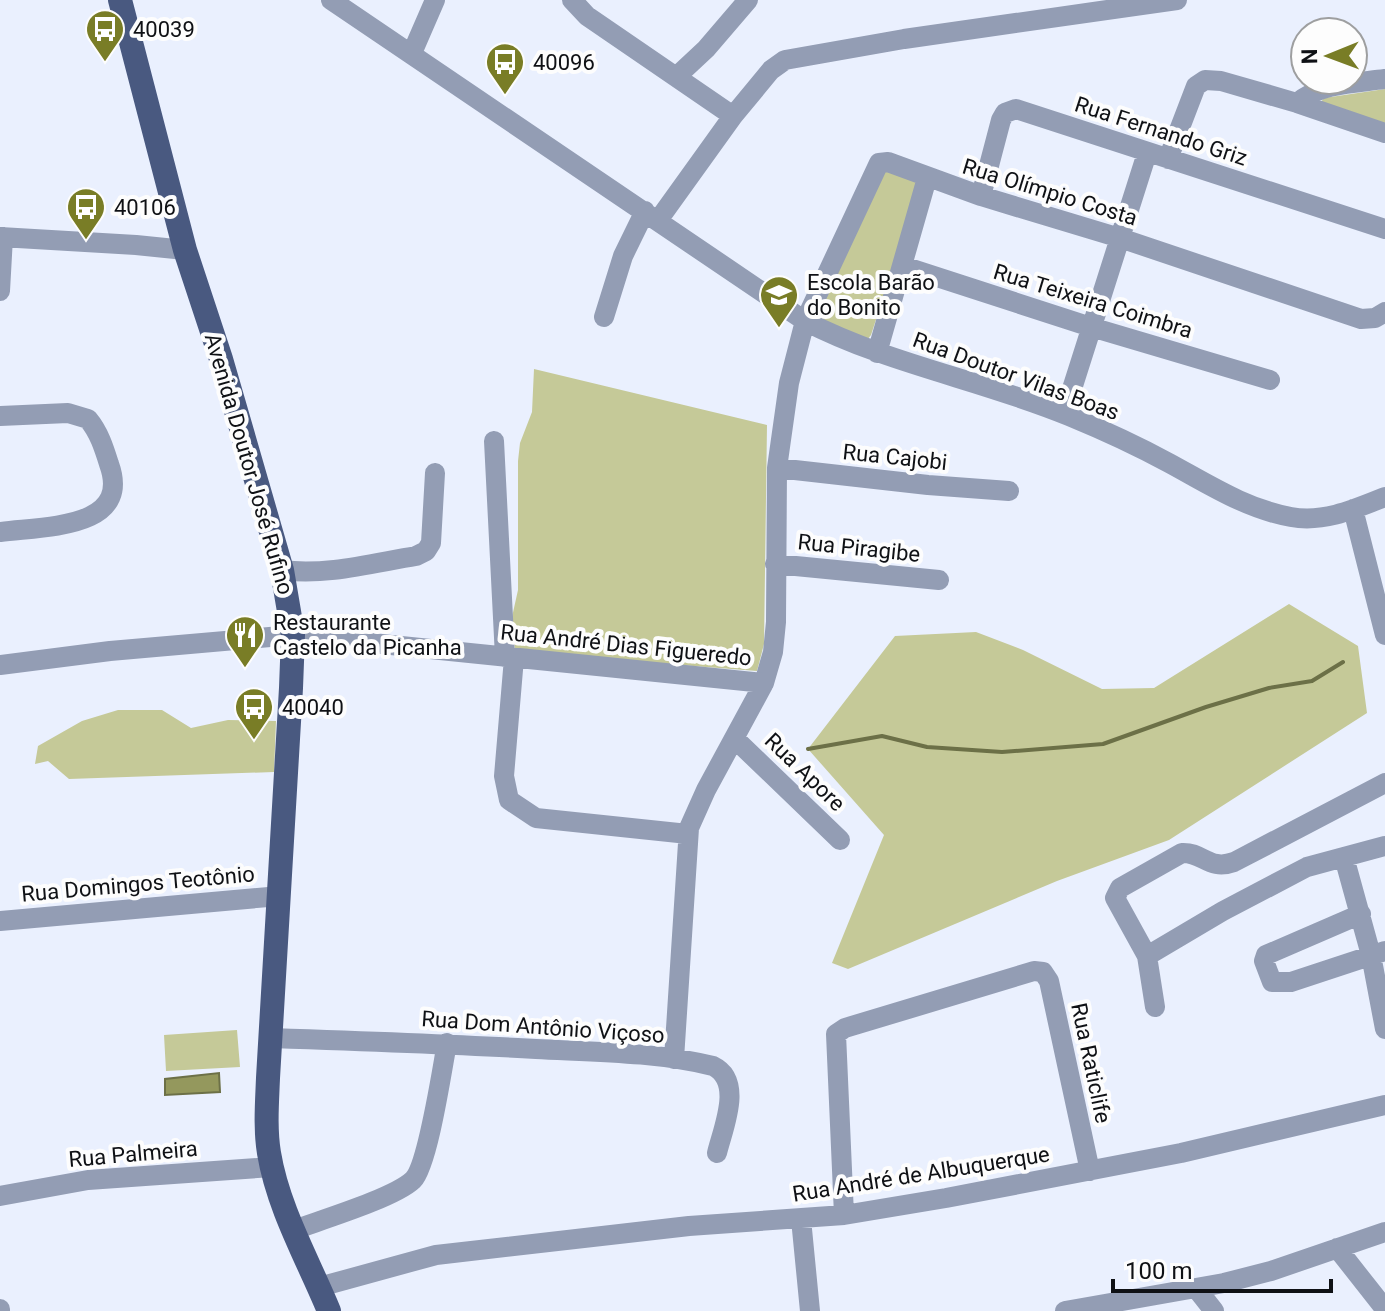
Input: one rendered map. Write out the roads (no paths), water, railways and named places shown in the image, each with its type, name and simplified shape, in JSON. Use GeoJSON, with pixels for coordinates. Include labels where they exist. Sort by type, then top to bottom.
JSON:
{"type":"FeatureCollection","features":[{"type":"Feature","properties":{"kind":"main road","name":"Avenida Doutor José Rufino"},"geometry":{"type":"LineString","coordinates":[[120,0],[185,250],[221,359],[290,602],[293,635],[267,1119],[272,1167],[294,1230],[329,1311]]}},
{"type":"Feature","properties":{"kind":"street","name":"Rua Doutor Vilas Boas"},"geometry":{"type":"LineString","coordinates":[[331,0],[805,321],[877,353],[1064,414],[1133,444],[1256,508],[1311,519],[1385,497]]}},
{"type":"Feature","properties":{"kind":"street"},"geometry":{"type":"LineString","coordinates":[[412,53],[435,0]]}},
{"type":"Feature","properties":{"kind":"street"},"geometry":{"type":"LineString","coordinates":[[572,0],[587,16],[733,116]]}},
{"type":"Feature","properties":{"kind":"street"},"geometry":{"type":"LineString","coordinates":[[676,77],[706,49],[748,0]]}},
{"type":"Feature","properties":{"kind":"street"},"geometry":{"type":"LineString","coordinates":[[604,317],[623,256],[652,215],[771,70],[785,60],[904,39],[1177,0]]}},
{"type":"Feature","properties":{"kind":"street"},"geometry":{"type":"LineString","coordinates":[[1297,103],[1325,89],[1385,79]]}},
{"type":"Feature","properties":{"kind":"street"},"geometry":{"type":"LineString","coordinates":[[1168,159],[1196,86],[1205,80],[1221,81],[1297,103],[1385,133]]}},
{"type":"Feature","properties":{"kind":"street","name":"Rua Fernando Griz"},"geometry":{"type":"LineString","coordinates":[[981,196],[1001,120],[1008,111],[1022,110],[1385,229]]}},
{"type":"Feature","properties":{"kind":"street"},"geometry":{"type":"LineString","coordinates":[[1064,414],[1147,153]]}},
{"type":"Feature","properties":{"kind":"street","name":"Rua Olímpio Costa"},"geometry":{"type":"LineString","coordinates":[[805,321],[879,163],[886,162],[981,196],[1120,238],[1361,319],[1380,315]]}},
{"type":"Feature","properties":{"kind":"street"},"geometry":{"type":"LineString","coordinates":[[877,353],[927,178]]}},
{"type":"Feature","properties":{"kind":"street"},"geometry":{"type":"LineString","coordinates":[[0,291],[2,237],[185,250]]}},
{"type":"Feature","properties":{"kind":"street","name":"Rua Teixeira Coimbra"},"geometry":{"type":"LineString","coordinates":[[903,266],[1091,327],[1270,380]]}},
{"type":"Feature","properties":{"kind":"street","name":"Rua Dom Antônio Viçoso"},"geometry":{"type":"LineString","coordinates":[[272,1038],[447,1043],[674,1059],[688,834],[706,790],[764,683],[773,652],[777,468],[789,383],[805,321]]}},
{"type":"Feature","properties":{"kind":"street"},"geometry":{"type":"LineString","coordinates":[[0,416],[68,413],[88,419],[103,446],[113,483],[107,506],[90,518],[0,532]]}},
{"type":"Feature","properties":{"kind":"street"},"geometry":{"type":"LineString","coordinates":[[494,441],[510,657],[504,776],[509,800],[536,818],[688,834]]}},
{"type":"Feature","properties":{"kind":"street","name":"Rua Cajobi"},"geometry":{"type":"LineString","coordinates":[[777,468],[1009,491]]}},
{"type":"Feature","properties":{"kind":"street"},"geometry":{"type":"LineString","coordinates":[[282,570],[300,572],[341,568],[416,556],[426,551],[431,543],[435,473]]}},
{"type":"Feature","properties":{"kind":"street"},"geometry":{"type":"LineString","coordinates":[[1353,509],[1385,635]]}},
{"type":"Feature","properties":{"kind":"street","name":"Rua Piragibe"},"geometry":{"type":"LineString","coordinates":[[775,564],[939,580]]}},
{"type":"Feature","properties":{"kind":"street","name":"Rua André Dias Figueredo"},"geometry":{"type":"LineString","coordinates":[[0,665],[110,651],[293,635],[764,683]]}},
{"type":"Feature","properties":{"kind":"street","name":"Rua Apore"},"geometry":{"type":"LineString","coordinates":[[735,739],[840,840]]}},
{"type":"Feature","properties":{"kind":"street"},"geometry":{"type":"LineString","coordinates":[[1155,1007],[1147,956],[1116,901],[1115,895],[1120,888],[1182,853],[1225,865],[1385,783]]}},
{"type":"Feature","properties":{"kind":"street"},"geometry":{"type":"LineString","coordinates":[[1147,956],[1307,867],[1385,846]]}},
{"type":"Feature","properties":{"kind":"street"},"geometry":{"type":"LineString","coordinates":[[1344,857],[1361,914],[1378,953],[1384,1015]]}},
{"type":"Feature","properties":{"kind":"street","name":"Rua Domingos Teotônio"},"geometry":{"type":"LineString","coordinates":[[0,921],[280,896]]}},
{"type":"Feature","properties":{"kind":"street"},"geometry":{"type":"LineString","coordinates":[[1361,914],[1266,955],[1264,961],[1272,982],[1279,984],[1378,953]]}},
{"type":"Feature","properties":{"kind":"street","name":"Rua Raticlife"},"geometry":{"type":"LineString","coordinates":[[844,1215],[836,1034],[845,1028],[1038,970],[1049,981],[1090,1171]]}},
{"type":"Feature","properties":{"kind":"street"},"geometry":{"type":"LineString","coordinates":[[294,1230],[364,1204],[415,1177],[425,1150],[447,1043]]}},
{"type":"Feature","properties":{"kind":"street"},"geometry":{"type":"LineString","coordinates":[[674,1059],[713,1066],[722,1070],[726,1077],[730,1096],[717,1153]]}},
{"type":"Feature","properties":{"kind":"street","name":"Rua André de Albuquerque"},"geometry":{"type":"LineString","coordinates":[[319,1287],[436,1255],[689,1226],[844,1215],[1181,1153],[1385,1105]]}},
{"type":"Feature","properties":{"kind":"street","name":"Rua Palmeira"},"geometry":{"type":"LineString","coordinates":[[0,1196],[88,1180],[272,1167]]}},
{"type":"Feature","properties":{"kind":"street"},"geometry":{"type":"LineString","coordinates":[[801,1219],[810,1311]]}},
{"type":"Feature","properties":{"kind":"street"},"geometry":{"type":"LineString","coordinates":[[1065,1311],[1271,1271],[1385,1232]]}},
{"type":"Feature","properties":{"kind":"street"},"geometry":{"type":"LineString","coordinates":[[1337,1248],[1385,1309]]}},
{"type":"Feature","properties":{"kind":"street"},"geometry":{"type":"LineString","coordinates":[[1196,1288],[1214,1311]]}},
{"type":"Feature","properties":{"kind":"waterway"},"geometry":{"type":"LineString","coordinates":[[808,749],[882,736],[927,747],[1002,752],[1103,744],[1269,688],[1312,681],[1343,662]]}},
{"type":"Feature","properties":{"kind":"place","name":"40039"},"geometry":{"type":"Point","coordinates":[105,63]}},
{"type":"Feature","properties":{"kind":"place","name":"40096"},"geometry":{"type":"Point","coordinates":[505,96]}},
{"type":"Feature","properties":{"kind":"place","name":"40106"},"geometry":{"type":"Point","coordinates":[86,241]}},
{"type":"Feature","properties":{"kind":"place","name":"Escola Barão do Bonito"},"geometry":{"type":"Point","coordinates":[779,329]}},
{"type":"Feature","properties":{"kind":"place","name":"Restaurante Castelo da Picanha"},"geometry":{"type":"Point","coordinates":[245,669]}},
{"type":"Feature","properties":{"kind":"place","name":"40040"},"geometry":{"type":"Point","coordinates":[254,741]}}]}
